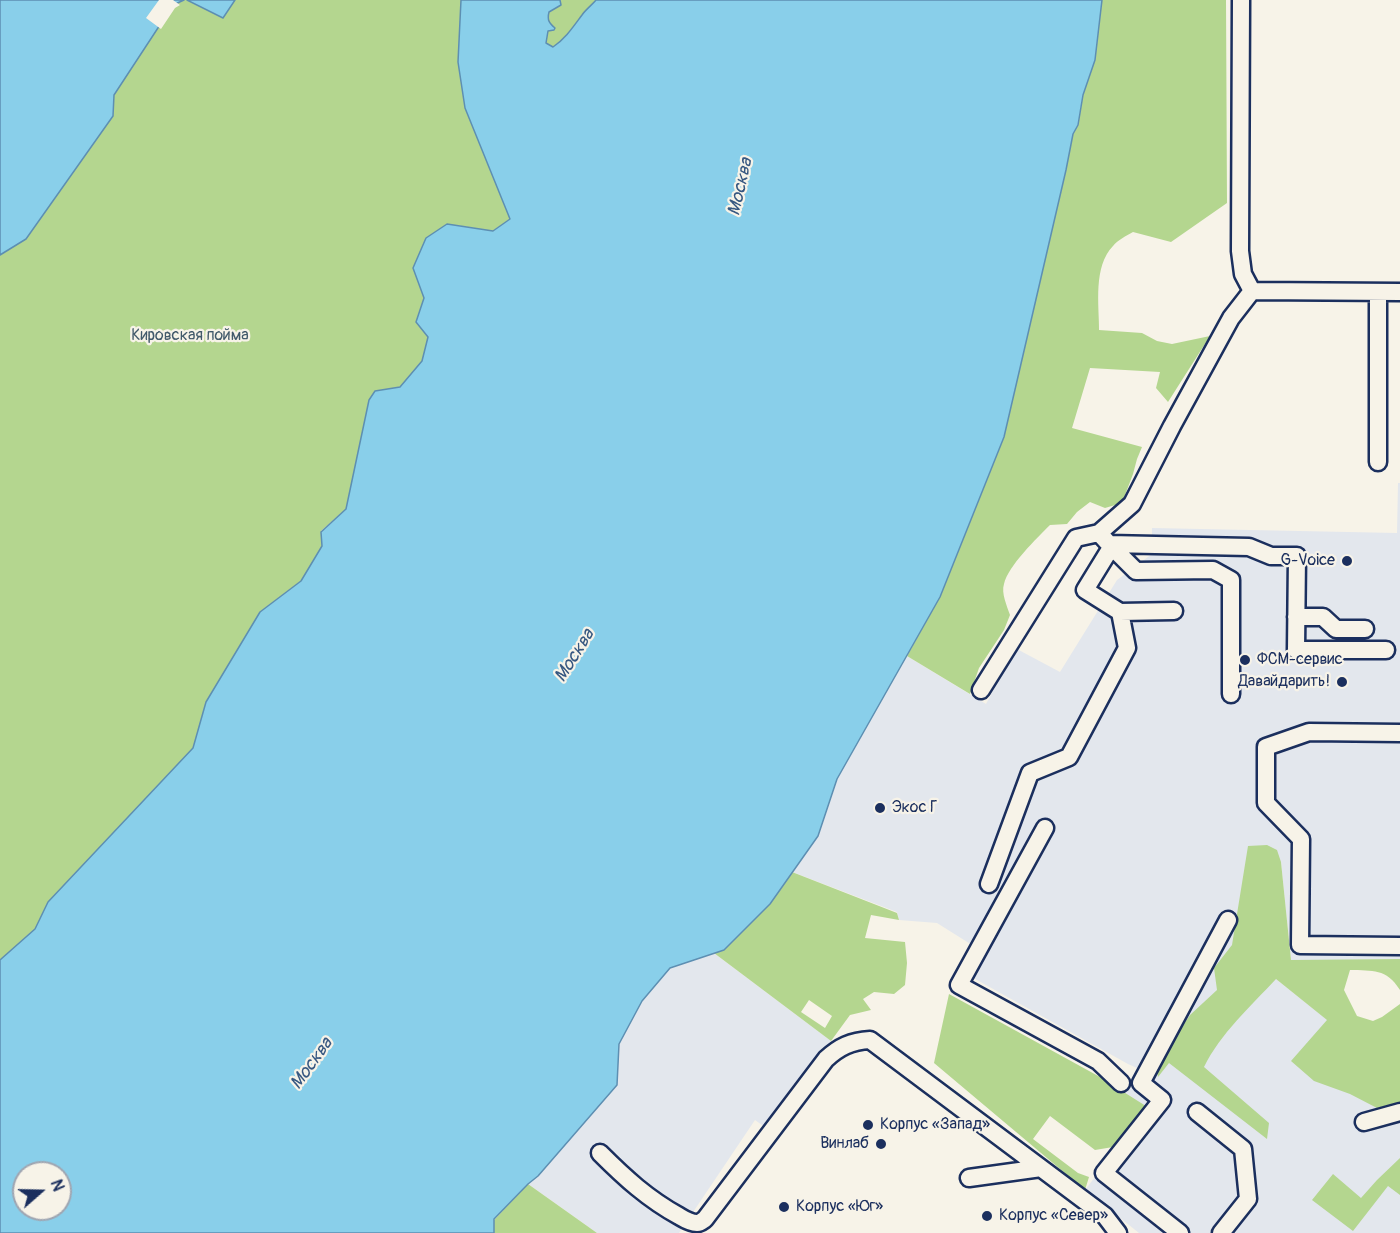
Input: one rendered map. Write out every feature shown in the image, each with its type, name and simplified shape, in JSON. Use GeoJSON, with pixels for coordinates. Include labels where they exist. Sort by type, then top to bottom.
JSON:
{"type":"FeatureCollection","features":[{"type":"Feature","properties":{"kind":"street"},"geometry":{"type":"LineString","coordinates":[[1241,0],[1240,251],[1243,274],[1252,291]]}},
{"type":"Feature","properties":{"kind":"street"},"geometry":{"type":"LineString","coordinates":[[1252,291],[1400,292]]}},
{"type":"Feature","properties":{"kind":"street"},"geometry":{"type":"LineString","coordinates":[[1174,611],[1120,612],[1085,590],[1107,541],[1132,504],[1232,318],[1252,291]]}},
{"type":"Feature","properties":{"kind":"street"},"geometry":{"type":"LineString","coordinates":[[1378,292],[1378,462]]}},
{"type":"Feature","properties":{"kind":"street"},"geometry":{"type":"LineString","coordinates":[[981,690],[1076,538],[1249,547],[1271,556],[1297,556],[1296,650],[1386,650]]}},
{"type":"Feature","properties":{"kind":"street"},"geometry":{"type":"LineString","coordinates":[[1107,541],[1136,571],[1214,570],[1231,580],[1231,694]]}},
{"type":"Feature","properties":{"kind":"street"},"geometry":{"type":"LineString","coordinates":[[989,884],[1030,773],[1069,757],[1127,648],[1120,612]]}},
{"type":"Feature","properties":{"kind":"street"},"geometry":{"type":"LineString","coordinates":[[1296,617],[1323,617],[1336,629],[1365,629]]}},
{"type":"Feature","properties":{"kind":"street"},"geometry":{"type":"LineString","coordinates":[[1400,733],[1309,732],[1266,747],[1266,803],[1301,840],[1300,945],[1400,946]]}},
{"type":"Feature","properties":{"kind":"street"},"geometry":{"type":"LineString","coordinates":[[1045,828],[958,985],[1098,1061],[1121,1083]]}},
{"type":"Feature","properties":{"kind":"street"},"geometry":{"type":"LineString","coordinates":[[1180,1233],[1104,1173],[1162,1100],[1141,1083],[1228,920]]}},
{"type":"Feature","properties":{"kind":"street"},"geometry":{"type":"LineString","coordinates":[[600,1153],[647,1197],[687,1220],[701,1222],[826,1059],[837,1049],[849,1043],[874,1036],[1105,1216],[1118,1233]]}},
{"type":"Feature","properties":{"kind":"street"},"geometry":{"type":"LineString","coordinates":[[1197,1112],[1243,1149],[1248,1199],[1221,1233]]}},
{"type":"Feature","properties":{"kind":"street"},"geometry":{"type":"LineString","coordinates":[[1364,1122],[1400,1112]]}},
{"type":"Feature","properties":{"kind":"street"},"geometry":{"type":"LineString","coordinates":[[969,1178],[1041,1168]]}},
{"type":"Feature","properties":{"kind":"shaded area"},"geometry":{"type":"Polygon","coordinates":[[[1398,483],[1400,483],[1400,959],[1291,961],[1281,862],[1276,979],[1400,1077],[1400,1233],[1139,1233],[1085,1190],[1148,1108],[1124,1092],[1137,1068],[959,970],[972,945],[937,923],[899,920],[897,912],[792,872],[818,836],[837,779],[907,656],[986,704],[1015,648],[1060,672],[1117,580],[1152,554],[1152,528],[1397,533],[1398,483]]]}},
{"type":"Feature","properties":{"kind":"shaded area"},"geometry":{"type":"Polygon","coordinates":[[[714,953],[831,1041],[766,1128],[755,1120],[679,1233],[597,1233],[528,1184],[538,1176],[617,1085],[619,1044],[642,1001],[670,968],[714,953]]]}},
{"type":"Feature","properties":{"kind":"green space","name":"Кировская пойма"},"geometry":{"type":"Polygon","coordinates":[[[184,0],[223,18],[235,0],[475,0],[510,219],[493,231],[455,225],[413,268],[424,298],[416,322],[428,337],[422,361],[400,387],[375,391],[369,400],[346,509],[321,531],[322,546],[301,581],[260,612],[206,702],[193,748],[48,902],[35,929],[0,960],[0,255],[26,239],[113,116],[114,95],[173,5],[184,0]]]}},
{"type":"Feature","properties":{"kind":"green space"},"geometry":{"type":"Polygon","coordinates":[[[560,0],[596,0],[566,36],[553,47],[546,43],[548,16],[549,12],[561,5],[560,0]]]}},
{"type":"Feature","properties":{"kind":"green space"},"geometry":{"type":"Polygon","coordinates":[[[1102,0],[1226,0],[1227,203],[1171,242],[1133,232],[1122,238],[1115,244],[1102,264],[1098,286],[1099,330],[1142,333],[1157,341],[1172,344],[1210,336],[1168,402],[1156,388],[1160,372],[1090,368],[1072,428],[1142,447],[1133,474],[1122,503],[1105,508],[1090,502],[1067,524],[1050,525],[1011,569],[1003,588],[1010,615],[1004,630],[979,668],[970,694],[907,656],[940,597],[1004,437],[1073,133],[1078,125],[1083,95],[1095,60],[1102,0]]]}},
{"type":"Feature","properties":{"kind":"green space"},"geometry":{"type":"Polygon","coordinates":[[[1267,845],[1277,850],[1281,862],[1291,960],[1400,959],[1400,990],[1384,974],[1350,970],[1344,990],[1357,1016],[1373,1021],[1400,1004],[1400,1102],[1377,1108],[1350,1094],[1314,1081],[1291,1061],[1327,1020],[1276,979],[1227,1032],[1204,1067],[1269,1123],[1267,1139],[1169,1063],[1158,1077],[1156,1065],[1190,1015],[1217,990],[1214,968],[1232,945],[1248,846],[1267,845]]]}},
{"type":"Feature","properties":{"kind":"green space"},"geometry":{"type":"Polygon","coordinates":[[[792,872],[897,913],[899,920],[871,915],[865,938],[905,942],[907,963],[905,985],[894,994],[874,992],[863,999],[871,1010],[850,1015],[831,1041],[714,953],[724,950],[770,904],[792,872]],[[809,1000],[801,1012],[825,1028],[832,1016],[809,1000]]]}},
{"type":"Feature","properties":{"kind":"green space"},"geometry":{"type":"Polygon","coordinates":[[[949,994],[1100,1077],[1149,1108],[1119,1146],[1095,1150],[1050,1116],[1033,1139],[1078,1173],[1089,1177],[1085,1190],[934,1063],[949,994]]]}},
{"type":"Feature","properties":{"kind":"green space"},"geometry":{"type":"Polygon","coordinates":[[[1400,1158],[1400,1195],[1388,1186],[1353,1231],[1312,1200],[1333,1174],[1361,1198],[1400,1158]]]}},
{"type":"Feature","properties":{"kind":"green space"},"geometry":{"type":"Polygon","coordinates":[[[528,1184],[597,1233],[494,1233],[494,1220],[528,1184]]]}},
{"type":"Feature","properties":{"kind":"water"},"geometry":{"type":"Polygon","coordinates":[[[0,0],[184,0],[173,5],[114,95],[113,116],[26,239],[0,255],[0,0]]]}},
{"type":"Feature","properties":{"kind":"water"},"geometry":{"type":"Polygon","coordinates":[[[187,0],[235,0],[223,18],[187,0]]]}},
{"type":"Feature","properties":{"kind":"water","name":"Москва"},"geometry":{"type":"Polygon","coordinates":[[[461,0],[560,0],[561,5],[548,15],[551,25],[555,28],[548,31],[546,43],[553,47],[566,36],[596,0],[1102,0],[1095,60],[1083,95],[1078,125],[1073,134],[1004,437],[940,597],[837,779],[818,836],[770,904],[724,950],[670,968],[642,1001],[619,1044],[617,1085],[538,1176],[494,1219],[494,1233],[0,1233],[0,960],[35,929],[48,902],[193,748],[206,702],[260,612],[301,581],[322,546],[321,532],[346,509],[369,400],[375,391],[400,387],[422,361],[428,337],[416,322],[424,298],[413,268],[426,238],[447,224],[493,231],[510,219],[465,108],[458,62],[461,0]]]}},
{"type":"Feature","properties":{"kind":"pier"},"geometry":{"type":"Polygon","coordinates":[[[159,0],[173,0],[180,5],[175,8],[161,29],[146,18],[159,0]]]}},
{"type":"Feature","properties":{"kind":"place","name":"G-Voice"},"geometry":{"type":"Point","coordinates":[1347,561]}},
{"type":"Feature","properties":{"kind":"place","name":"ФСМ-сервис"},"geometry":{"type":"Point","coordinates":[1245,660]}},
{"type":"Feature","properties":{"kind":"place","name":"Давайдарить!"},"geometry":{"type":"Point","coordinates":[1342,682]}},
{"type":"Feature","properties":{"kind":"place","name":"Экос Г"},"geometry":{"type":"Point","coordinates":[880,808]}},
{"type":"Feature","properties":{"kind":"place","name":"Корпус «Запад»"},"geometry":{"type":"Point","coordinates":[868,1125]}},
{"type":"Feature","properties":{"kind":"place","name":"Винлаб"},"geometry":{"type":"Point","coordinates":[881,1144]}},
{"type":"Feature","properties":{"kind":"place","name":"Корпус «Юг»"},"geometry":{"type":"Point","coordinates":[784,1207]}},
{"type":"Feature","properties":{"kind":"place","name":"Корпус «Север»"},"geometry":{"type":"Point","coordinates":[987,1216]}}]}
